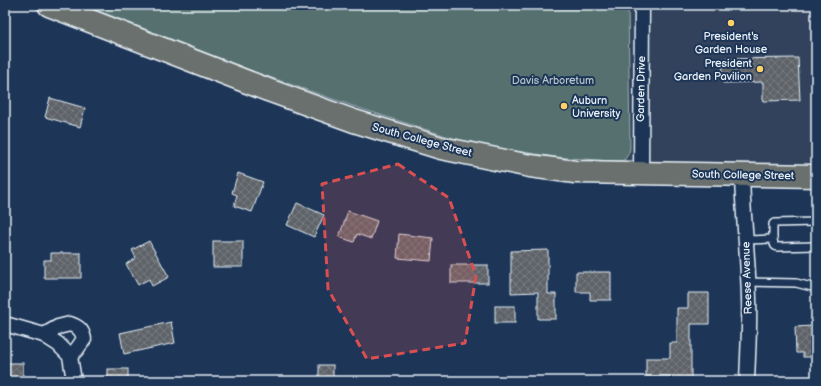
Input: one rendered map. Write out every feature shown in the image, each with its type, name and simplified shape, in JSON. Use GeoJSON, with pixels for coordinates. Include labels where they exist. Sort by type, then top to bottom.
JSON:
{"type":"FeatureCollection","features":[{"type":"Feature","properties":{"kind":"main road","name":"South College Street"},"geometry":{"type":"LineString","coordinates":[[49,5],[268,90],[354,121],[441,148],[530,166],[575,172],[816,176]]}},
{"type":"Feature","properties":{"kind":"street","name":"Garden Drive"},"geometry":{"type":"LineString","coordinates":[[641,174],[642,5]]}},
{"type":"Feature","properties":{"kind":"street","name":"Reese Avenue"},"geometry":{"type":"LineString","coordinates":[[742,175],[742,201],[746,240],[749,299],[748,381]]}},
{"type":"Feature","properties":{"kind":"street"},"geometry":{"type":"LineString","coordinates":[[5,324],[44,335],[58,344],[70,356],[74,381]]}},
{"type":"Feature","properties":{"kind":"street"},"geometry":{"type":"LineString","coordinates":[[44,335],[58,327],[70,324],[78,327],[83,333],[84,339],[70,356]]}},
{"type":"Feature","properties":{"kind":"lane"},"geometry":{"type":"LineString","coordinates":[[816,222],[773,224],[773,239],[777,248],[816,246]]}},
{"type":"Feature","properties":{"kind":"lane"},"geometry":{"type":"LineString","coordinates":[[746,240],[773,239]]}},
{"type":"Feature","properties":{"kind":"lane"},"geometry":{"type":"LineString","coordinates":[[748,282],[796,283],[816,288]]}},
{"type":"Feature","properties":{"kind":"highlighted area"},"geometry":{"type":"Polygon","coordinates":[[[398,164],[449,198],[476,276],[465,343],[367,359],[328,289],[322,184],[398,164]]]}},
{"type":"Feature","properties":{"kind":"shaded area","name":"Davis Arboretum"},"geometry":{"type":"Polygon","coordinates":[[[84,5],[816,5],[816,175],[530,166],[190,59],[194,48],[84,5]]]}},
{"type":"Feature","properties":{"kind":"green space","name":"Davis Arboretum"},"geometry":{"type":"Polygon","coordinates":[[[84,5],[628,5],[629,153],[622,161],[556,157],[488,147],[459,140],[359,108],[255,72],[84,5]]]}},
{"type":"Feature","properties":{"kind":"building","name":"President Garden Pavilion"},"geometry":{"type":"Polygon","coordinates":[[[798,58],[800,100],[763,101],[763,82],[723,83],[722,59],[798,58]]]}},
{"type":"Feature","properties":{"kind":"building"},"geometry":{"type":"Polygon","coordinates":[[[50,98],[85,108],[80,127],[45,117],[50,98]]]}},
{"type":"Feature","properties":{"kind":"building"},"geometry":{"type":"Polygon","coordinates":[[[238,173],[263,182],[252,212],[234,206],[237,195],[232,193],[238,173]]]}},
{"type":"Feature","properties":{"kind":"building"},"geometry":{"type":"Polygon","coordinates":[[[297,203],[324,215],[314,237],[287,225],[297,203]]]}},
{"type":"Feature","properties":{"kind":"building"},"geometry":{"type":"Polygon","coordinates":[[[348,211],[377,221],[371,239],[357,234],[354,242],[339,237],[348,211]]]}},
{"type":"Feature","properties":{"kind":"building"},"geometry":{"type":"Polygon","coordinates":[[[399,234],[433,238],[431,261],[397,258],[399,234]]]}},
{"type":"Feature","properties":{"kind":"building"},"geometry":{"type":"Polygon","coordinates":[[[149,241],[169,277],[152,286],[149,279],[138,285],[126,264],[136,258],[132,250],[149,241]]]}},
{"type":"Feature","properties":{"kind":"building"},"geometry":{"type":"Polygon","coordinates":[[[213,241],[243,241],[243,267],[213,267],[213,241]]]}},
{"type":"Feature","properties":{"kind":"building"},"geometry":{"type":"Polygon","coordinates":[[[548,250],[548,294],[556,294],[556,319],[538,319],[538,292],[511,293],[511,251],[548,250]]]}},
{"type":"Feature","properties":{"kind":"building"},"geometry":{"type":"Polygon","coordinates":[[[51,253],[81,253],[81,278],[44,278],[44,260],[51,260],[51,253]]]}},
{"type":"Feature","properties":{"kind":"building"},"geometry":{"type":"Polygon","coordinates":[[[451,265],[488,265],[488,283],[451,283],[451,265]]]}},
{"type":"Feature","properties":{"kind":"building"},"geometry":{"type":"Polygon","coordinates":[[[576,272],[611,272],[611,300],[590,300],[590,292],[576,292],[576,272]]]}},
{"type":"Feature","properties":{"kind":"building"},"geometry":{"type":"Polygon","coordinates":[[[688,293],[709,293],[709,324],[691,324],[691,380],[670,380],[670,376],[646,376],[646,358],[670,358],[670,343],[677,343],[677,308],[688,308],[688,293]]]}},
{"type":"Feature","properties":{"kind":"building"},"geometry":{"type":"Polygon","coordinates":[[[495,306],[515,306],[515,323],[495,323],[495,306]]]}},
{"type":"Feature","properties":{"kind":"building"},"geometry":{"type":"Polygon","coordinates":[[[171,322],[175,343],[124,354],[120,333],[171,322]]]}},
{"type":"Feature","properties":{"kind":"building"},"geometry":{"type":"Polygon","coordinates":[[[812,326],[812,328],[816,328],[816,357],[803,357],[803,353],[796,353],[795,327],[812,326]]]}},
{"type":"Feature","properties":{"kind":"building"},"geometry":{"type":"Polygon","coordinates":[[[5,363],[23,363],[23,381],[5,381],[5,363]]]}},
{"type":"Feature","properties":{"kind":"building"},"geometry":{"type":"Polygon","coordinates":[[[319,365],[333,365],[333,381],[319,381],[319,365]]]}},
{"type":"Feature","properties":{"kind":"building"},"geometry":{"type":"Polygon","coordinates":[[[108,369],[128,369],[128,381],[108,381],[108,369]]]}},
{"type":"Feature","properties":{"kind":"place","name":"President's Garden House"},"geometry":{"type":"Point","coordinates":[731,23]}},
{"type":"Feature","properties":{"kind":"place","name":"President Garden Pavilion"},"geometry":{"type":"Point","coordinates":[760,69]}},
{"type":"Feature","properties":{"kind":"place","name":"Auburn University"},"geometry":{"type":"Point","coordinates":[564,106]}}]}
